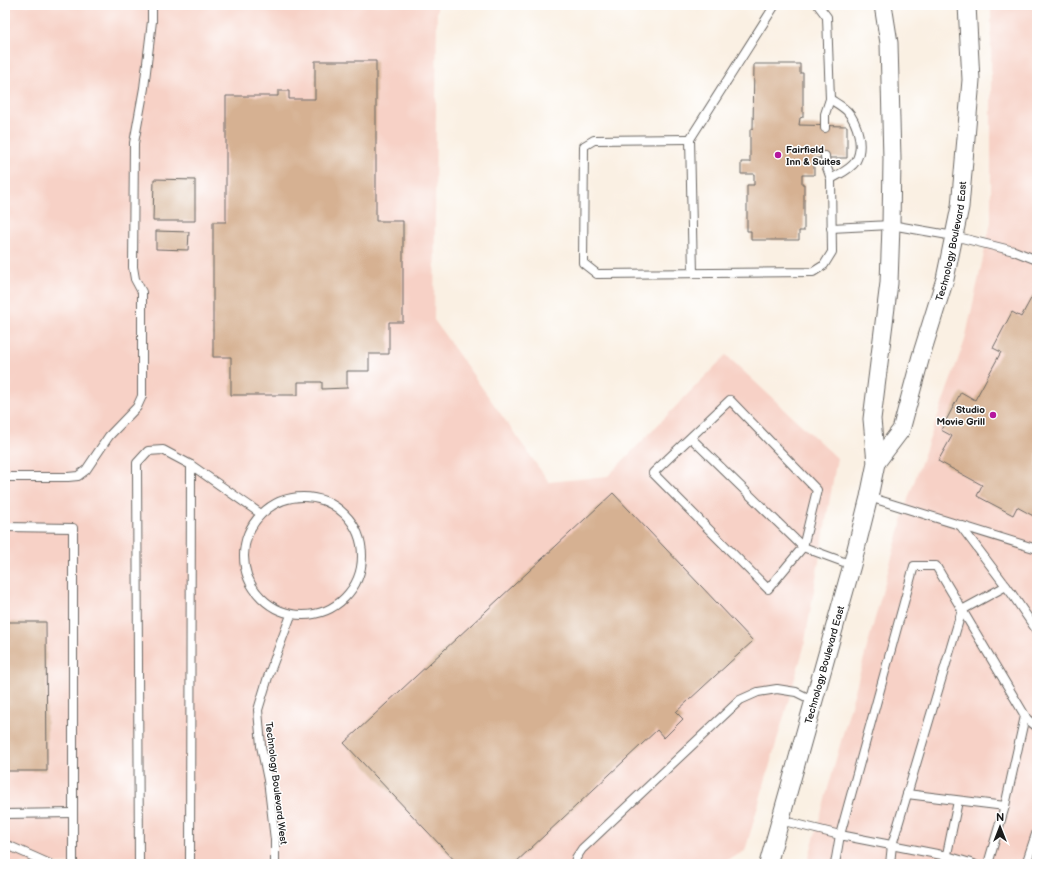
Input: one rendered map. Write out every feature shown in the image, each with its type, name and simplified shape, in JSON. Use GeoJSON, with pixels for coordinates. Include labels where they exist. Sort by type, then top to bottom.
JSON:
{"type":"FeatureCollection","features":[{"type":"Feature","properties":{"kind":"street","name":"Technology Boulevard East"},"geometry":{"type":"LineString","coordinates":[[768,864],[852,565],[876,463],[872,419],[889,283],[891,225],[892,159],[889,43],[883,5]]}},
{"type":"Feature","properties":{"kind":"street","name":"Technology Boulevard East"},"geometry":{"type":"LineString","coordinates":[[876,463],[901,430],[921,356],[945,279],[960,207],[971,80],[967,5]]}},
{"type":"Feature","properties":{"kind":"lane"},"geometry":{"type":"LineString","coordinates":[[5,477],[68,478],[78,476],[86,470],[109,436],[137,407],[142,396],[142,292],[134,279],[133,267],[134,143],[144,88],[152,21],[152,5]]}},
{"type":"Feature","properties":{"kind":"lane"},"geometry":{"type":"LineString","coordinates":[[693,273],[690,139],[775,5]]}},
{"type":"Feature","properties":{"kind":"lane"},"geometry":{"type":"LineString","coordinates":[[818,5],[827,18],[830,99],[825,114],[825,128]]}},
{"type":"Feature","properties":{"kind":"lane"},"geometry":{"type":"LineString","coordinates":[[830,99],[841,105],[849,113],[858,130],[860,141],[856,161],[849,169],[831,179]]}},
{"type":"Feature","properties":{"kind":"lane"},"geometry":{"type":"LineString","coordinates":[[690,139],[594,140],[584,146],[583,263],[597,274],[812,272],[824,265],[832,252],[831,179],[826,165],[825,156]]}},
{"type":"Feature","properties":{"kind":"lane"},"geometry":{"type":"LineString","coordinates":[[831,228],[891,225],[954,236],[1014,251],[1037,260]]}},
{"type":"Feature","properties":{"kind":"lane"},"geometry":{"type":"LineString","coordinates":[[730,400],[817,490],[803,547],[768,589],[653,473],[730,400]]}},
{"type":"Feature","properties":{"kind":"lane"},"geometry":{"type":"LineString","coordinates":[[691,438],[803,547],[852,565]]}},
{"type":"Feature","properties":{"kind":"lane"},"geometry":{"type":"LineString","coordinates":[[139,864],[137,463],[148,451],[163,450],[190,465],[261,514]]}},
{"type":"Feature","properties":{"kind":"lane"},"geometry":{"type":"LineString","coordinates":[[190,465],[190,864]]}},
{"type":"Feature","properties":{"kind":"lane"},"geometry":{"type":"LineString","coordinates":[[291,497],[314,497],[336,506],[353,523],[362,544],[362,568],[353,590],[336,606],[314,615],[291,615],[269,606],[252,590],[243,568],[243,544],[252,523],[261,514],[269,506],[291,497]]}},
{"type":"Feature","properties":{"kind":"lane"},"geometry":{"type":"LineString","coordinates":[[868,498],[1037,549]]}},
{"type":"Feature","properties":{"kind":"lane"},"geometry":{"type":"LineString","coordinates":[[960,525],[1006,586],[1037,631]]}},
{"type":"Feature","properties":{"kind":"lane"},"geometry":{"type":"LineString","coordinates":[[5,527],[73,528],[72,864]]}},
{"type":"Feature","properties":{"kind":"lane"},"geometry":{"type":"LineString","coordinates":[[835,864],[840,835],[914,566],[936,566],[1025,716],[1037,727]]}},
{"type":"Feature","properties":{"kind":"lane"},"geometry":{"type":"LineString","coordinates":[[890,864],[892,845],[962,610],[1006,586]]}},
{"type":"Feature","properties":{"kind":"lane","name":"Technology Boulevard West"},"geometry":{"type":"LineString","coordinates":[[275,864],[275,840],[268,780],[261,746],[258,710],[268,677],[291,615]]}},
{"type":"Feature","properties":{"kind":"lane"},"geometry":{"type":"LineString","coordinates":[[575,864],[576,858],[582,849],[740,700],[758,692],[777,689],[796,692],[814,701]]}},
{"type":"Feature","properties":{"kind":"lane"},"geometry":{"type":"LineString","coordinates":[[988,864],[1005,806],[1025,716]]}},
{"type":"Feature","properties":{"kind":"lane"},"geometry":{"type":"LineString","coordinates":[[907,794],[1005,806]]}},
{"type":"Feature","properties":{"kind":"lane"},"geometry":{"type":"LineString","coordinates":[[946,860],[958,800]]}},
{"type":"Feature","properties":{"kind":"lane"},"geometry":{"type":"LineString","coordinates":[[5,814],[73,812]]}},
{"type":"Feature","properties":{"kind":"lane"},"geometry":{"type":"LineString","coordinates":[[780,820],[840,835],[892,845],[946,860],[974,864]]}},
{"type":"Feature","properties":{"kind":"lane"},"geometry":{"type":"LineString","coordinates":[[1026,864],[1037,831]]}},
{"type":"Feature","properties":{"kind":"lane"},"geometry":{"type":"LineString","coordinates":[[5,844],[50,864]]}},
{"type":"Feature","properties":{"kind":"shaded area"},"geometry":{"type":"Polygon","coordinates":[[[5,5],[437,5],[434,320],[549,482],[608,476],[726,355],[837,458],[804,647],[745,851],[720,864],[5,864],[5,5]]]}},
{"type":"Feature","properties":{"kind":"shaded area"},"geometry":{"type":"Polygon","coordinates":[[[991,5],[1037,5],[1037,864],[807,864],[908,499],[965,340],[991,222],[991,5]]]}},
{"type":"Feature","properties":{"kind":"building"},"geometry":{"type":"Polygon","coordinates":[[[315,61],[376,61],[376,221],[403,221],[403,322],[389,322],[389,354],[369,354],[369,371],[347,371],[347,388],[322,389],[322,382],[298,382],[298,395],[231,395],[231,357],[213,357],[213,222],[226,222],[226,96],[278,96],[278,91],[289,91],[289,99],[315,99],[315,61]]]}},
{"type":"Feature","properties":{"kind":"building"},"geometry":{"type":"Polygon","coordinates":[[[754,64],[800,64],[800,73],[803,73],[803,117],[800,118],[799,125],[847,126],[847,158],[814,158],[814,175],[802,175],[802,184],[804,184],[804,231],[799,231],[799,240],[751,240],[751,231],[747,231],[747,185],[754,185],[754,174],[741,174],[741,162],[750,162],[750,129],[753,129],[754,64]]]}},
{"type":"Feature","properties":{"kind":"building"},"geometry":{"type":"Polygon","coordinates":[[[154,179],[195,180],[195,221],[153,221],[154,179]]]}},
{"type":"Feature","properties":{"kind":"building"},"geometry":{"type":"Polygon","coordinates":[[[156,231],[189,232],[188,250],[156,249],[156,231]]]}},
{"type":"Feature","properties":{"kind":"building","name":"Studio Movie Grill"},"geometry":{"type":"Polygon","coordinates":[[[1034,293],[1037,294],[1037,518],[1017,507],[1013,515],[977,496],[982,485],[938,461],[952,436],[941,430],[961,392],[975,400],[1001,352],[993,348],[1012,312],[1021,317],[1034,293]]]}},
{"type":"Feature","properties":{"kind":"building"},"geometry":{"type":"Polygon","coordinates":[[[613,493],[753,641],[676,712],[683,719],[664,738],[657,730],[514,864],[458,864],[344,743],[613,493]]]}},
{"type":"Feature","properties":{"kind":"building"},"geometry":{"type":"Polygon","coordinates":[[[5,622],[46,622],[47,771],[5,771],[5,622]]]}},
{"type":"Feature","properties":{"kind":"place","name":"Fairfield Inn & Suites"},"geometry":{"type":"Point","coordinates":[778,155]}},
{"type":"Feature","properties":{"kind":"place","name":"Studio Movie Grill"},"geometry":{"type":"Point","coordinates":[993,415]}}]}
